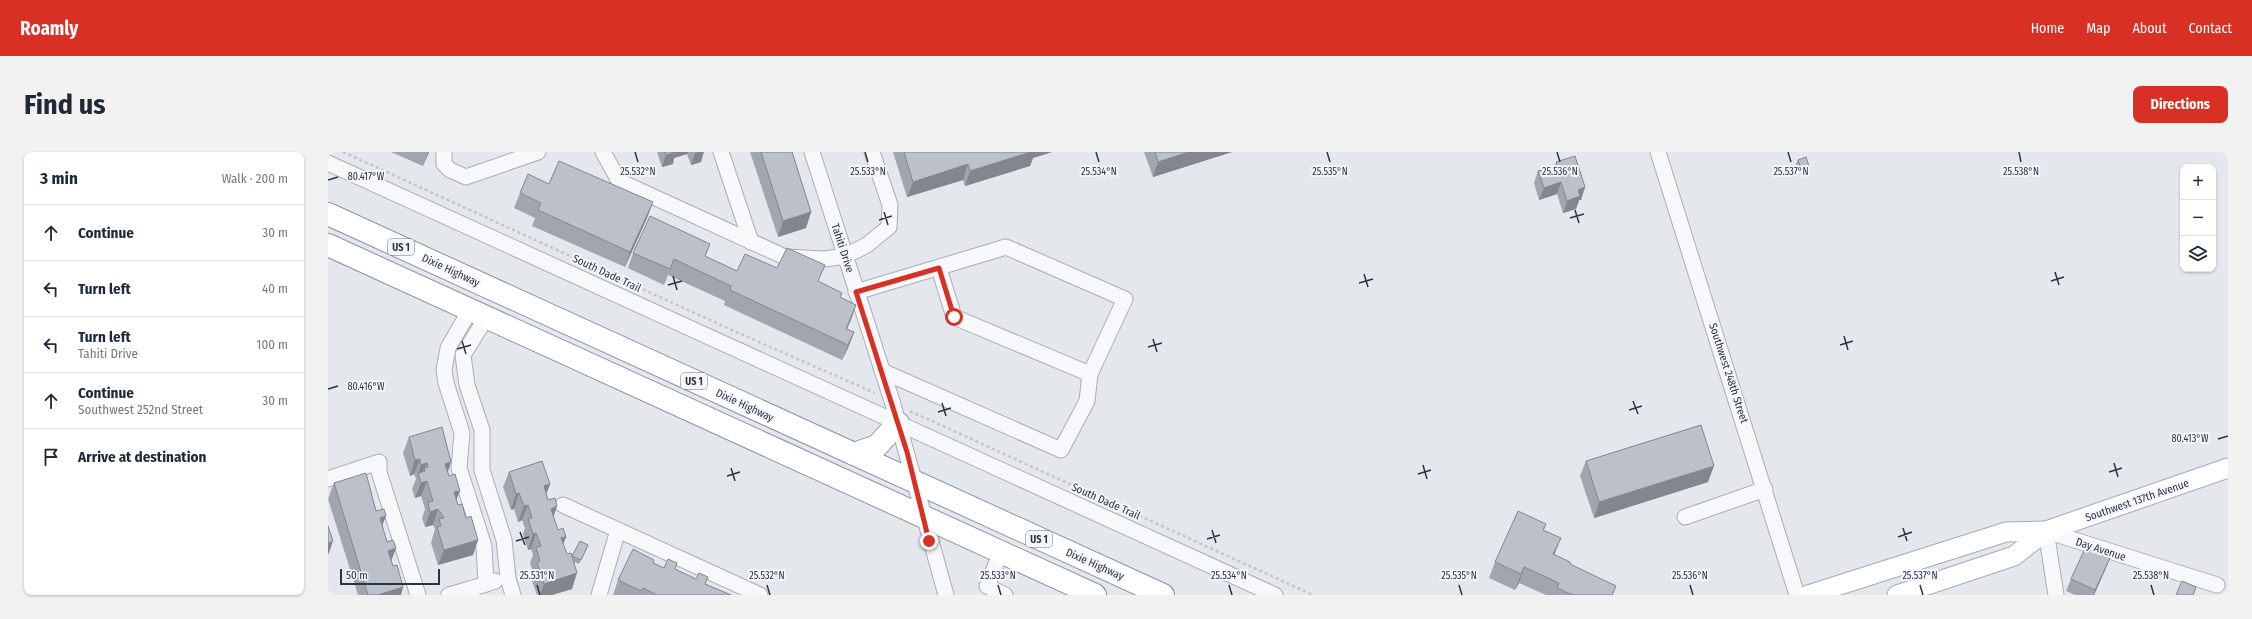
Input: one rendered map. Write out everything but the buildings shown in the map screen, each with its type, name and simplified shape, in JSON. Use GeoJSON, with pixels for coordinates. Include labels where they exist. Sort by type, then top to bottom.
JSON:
{"type":"FeatureCollection","features":[{"type":"Feature","properties":{"kind":"highway","name":"Dixie Highway"},"geometry":{"type":"LineString","coordinates":[[328,214],[1163,595]]}},
{"type":"Feature","properties":{"kind":"highway","name":"US 1"},"geometry":{"type":"LineString","coordinates":[[328,246],[1095,595]]}},
{"type":"Feature","properties":{"kind":"highway"},"geometry":{"type":"LineString","coordinates":[[854,454],[877,446],[902,416]]}},
{"type":"Feature","properties":{"kind":"main road","name":"Southwest 137th Avenue"},"geometry":{"type":"LineString","coordinates":[[1897,595],[2014,556],[2046,532],[2228,468]]}},
{"type":"Feature","properties":{"kind":"main road","name":"Southwest 137th Avenue"},"geometry":{"type":"LineString","coordinates":[[1808,595],[2006,532],[2046,532]]}},
{"type":"Feature","properties":{"kind":"street"},"geometry":{"type":"LineString","coordinates":[[444,152],[444,164],[450,170],[466,177],[538,152]]}},
{"type":"Feature","properties":{"kind":"street"},"geometry":{"type":"LineString","coordinates":[[603,152],[619,181],[785,258],[826,260],[845,256],[867,245],[889,227],[890,205],[872,152]]}},
{"type":"Feature","properties":{"kind":"street"},"geometry":{"type":"LineString","coordinates":[[721,152],[751,242]]}},
{"type":"Feature","properties":{"kind":"street","name":"Tahiti Drive"},"geometry":{"type":"LineString","coordinates":[[812,152],[882,371],[902,416],[923,516],[946,595]]}},
{"type":"Feature","properties":{"kind":"street","name":"Southwest 248th Street"},"geometry":{"type":"LineString","coordinates":[[1658,152],[1765,489],[1797,595]]}},
{"type":"Feature","properties":{"kind":"street"},"geometry":{"type":"LineString","coordinates":[[328,163],[902,416],[1275,595]]}},
{"type":"Feature","properties":{"kind":"street"},"geometry":{"type":"LineString","coordinates":[[856,292],[1006,247],[1125,300],[1090,374],[1087,401],[1061,450],[882,371]]}},
{"type":"Feature","properties":{"kind":"street"},"geometry":{"type":"LineString","coordinates":[[939,268],[954,317],[1090,374]]}},
{"type":"Feature","properties":{"kind":"street"},"geometry":{"type":"LineString","coordinates":[[478,314],[463,355],[468,385],[482,430],[482,470],[504,540],[508,578],[513,595]]}},
{"type":"Feature","properties":{"kind":"street"},"geometry":{"type":"LineString","coordinates":[[478,314],[448,348],[444,370],[446,383],[462,433],[459,468],[484,546],[486,584]]}},
{"type":"Feature","properties":{"kind":"street"},"geometry":{"type":"LineString","coordinates":[[328,479],[379,462],[379,472],[418,595]]}},
{"type":"Feature","properties":{"kind":"street"},"geometry":{"type":"LineString","coordinates":[[1685,517],[1765,489]]}},
{"type":"Feature","properties":{"kind":"street"},"geometry":{"type":"LineString","coordinates":[[563,505],[760,595]]}},
{"type":"Feature","properties":{"kind":"street"},"geometry":{"type":"LineString","coordinates":[[599,595],[618,530]]}},
{"type":"Feature","properties":{"kind":"street"},"geometry":{"type":"LineString","coordinates":[[2046,532],[2056,595]]}},
{"type":"Feature","properties":{"kind":"street","name":"Day Avenue"},"geometry":{"type":"LineString","coordinates":[[2046,532],[2217,586]]}},
{"type":"Feature","properties":{"kind":"street"},"geometry":{"type":"LineString","coordinates":[[1001,552],[985,590],[1005,595]]}},
{"type":"Feature","properties":{"kind":"street"},"geometry":{"type":"LineString","coordinates":[[449,595],[471,592],[486,584],[508,578]]}},
{"type":"Feature","properties":{"kind":"path","name":"South Dade Trail"},"geometry":{"type":"LineString","coordinates":[[343,152],[748,337],[873,392]]}},
{"type":"Feature","properties":{"kind":"path","name":"South Dade Trail"},"geometry":{"type":"LineString","coordinates":[[902,416],[1313,595]]}},
{"type":"Feature","properties":{"kind":"route"},"geometry":{"type":"LineString","coordinates":[[929,541],[907,452],[856,292],[939,268],[954,317]]}}]}
